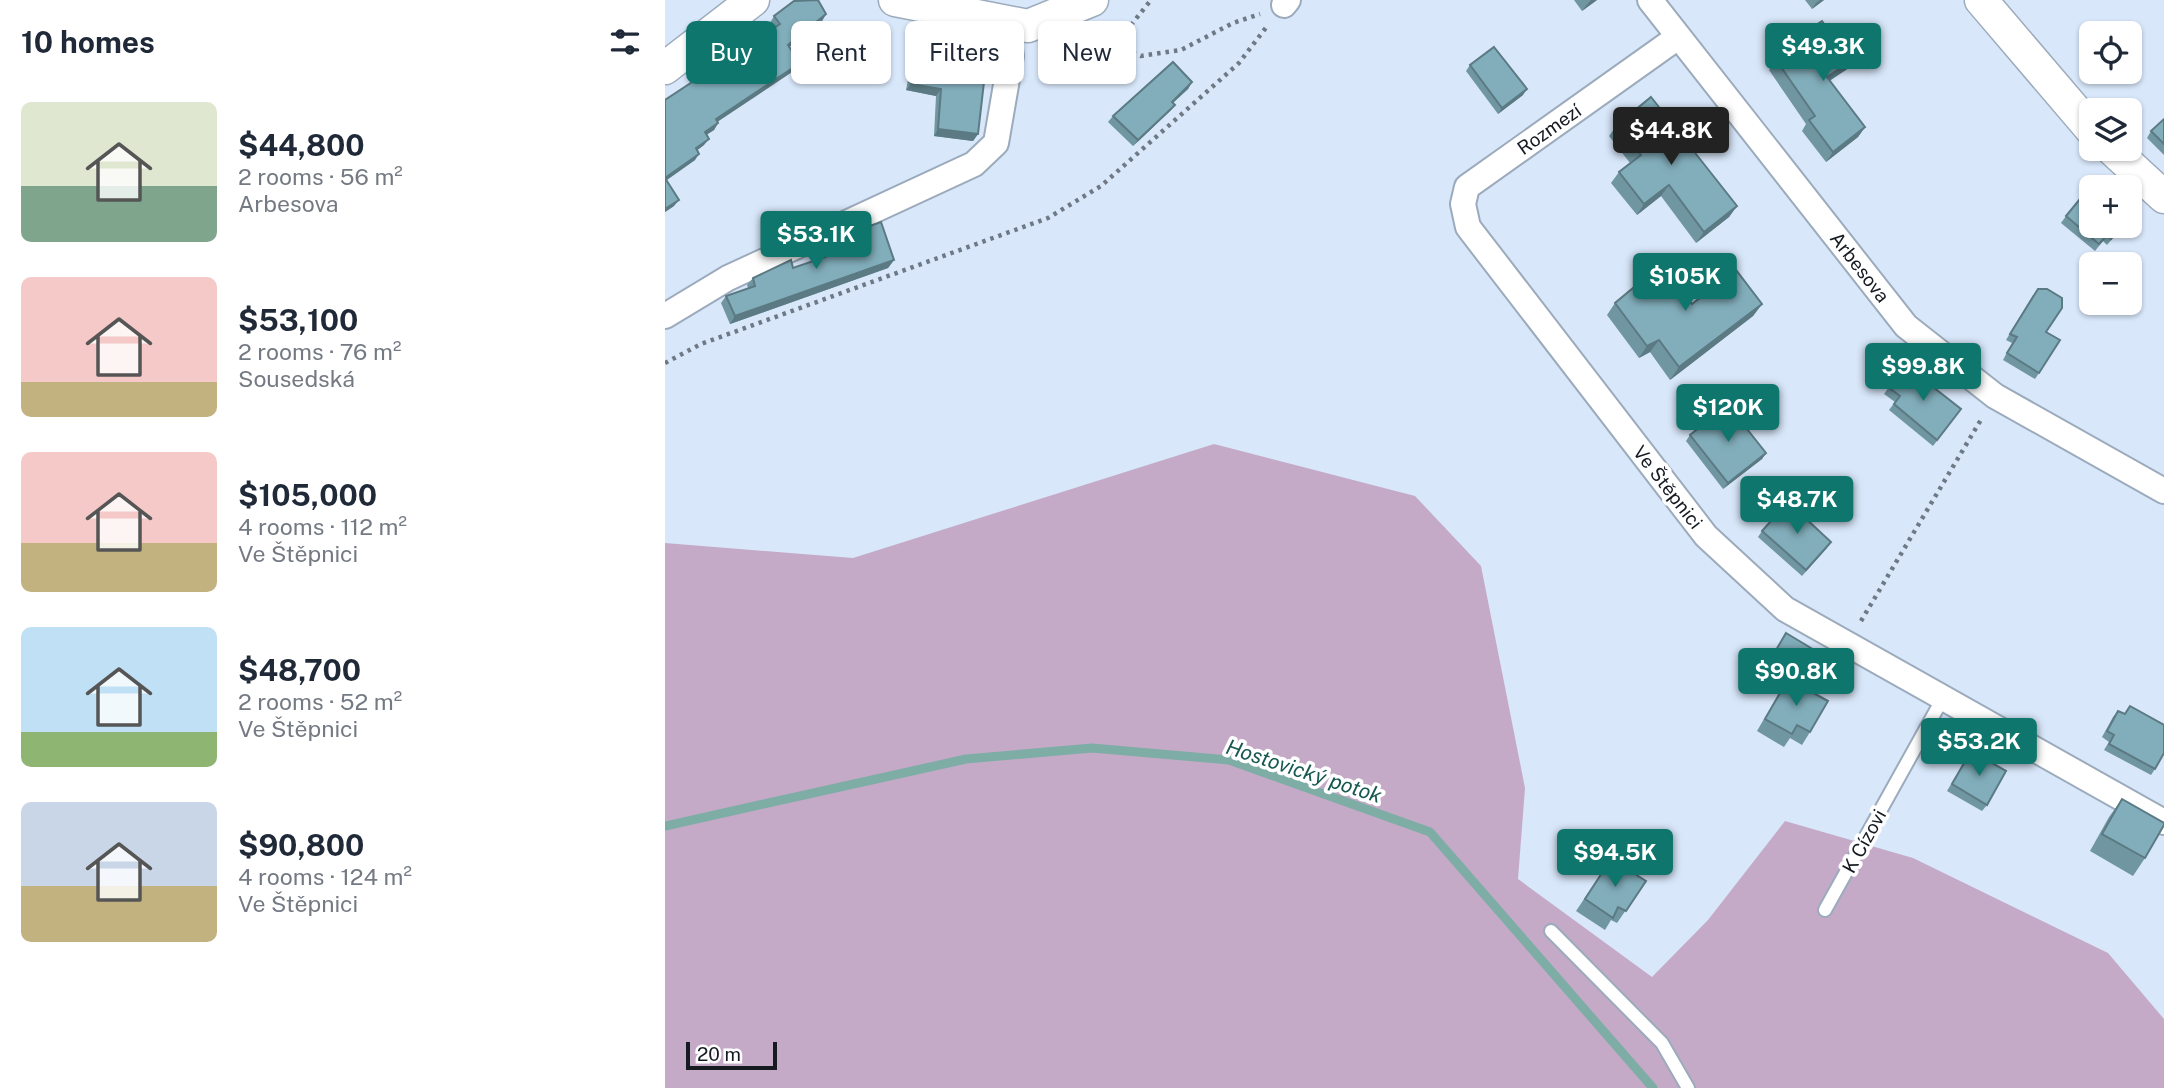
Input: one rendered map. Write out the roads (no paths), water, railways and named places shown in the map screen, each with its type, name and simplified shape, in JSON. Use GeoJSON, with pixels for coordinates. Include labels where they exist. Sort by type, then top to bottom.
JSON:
{"type":"FeatureCollection","features":[{"type":"Feature","properties":{"kind":"street"},"geometry":{"type":"LineString","coordinates":[[665,68],[753,0]]}},
{"type":"Feature","properties":{"kind":"street"},"geometry":{"type":"LineString","coordinates":[[895,0],[1006,21]]}},
{"type":"Feature","properties":{"kind":"street"},"geometry":{"type":"LineString","coordinates":[[1024,25],[1028,26],[1092,0]]}},
{"type":"Feature","properties":{"kind":"street","name":"Arbesova"},"geometry":{"type":"LineString","coordinates":[[1650,0],[1906,326],[1995,396],[2164,491]]}},
{"type":"Feature","properties":{"kind":"street"},"geometry":{"type":"LineString","coordinates":[[1981,0],[2079,116]]}},
{"type":"Feature","properties":{"kind":"street","name":"Rozmezí"},"geometry":{"type":"LineString","coordinates":[[1463,204],[1467,187],[1678,37]]}},
{"type":"Feature","properties":{"kind":"street"},"geometry":{"type":"LineString","coordinates":[[665,316],[728,278],[974,164],[996,144],[1006,84]]}},
{"type":"Feature","properties":{"kind":"street"},"geometry":{"type":"LineString","coordinates":[[2125,161],[2164,197]]}},
{"type":"Feature","properties":{"kind":"street","name":"Ve Štěpnici"},"geometry":{"type":"LineString","coordinates":[[1463,204],[1468,227],[1706,536],[1785,609],[2164,822]]}},
{"type":"Feature","properties":{"kind":"lane","name":"K Cízovi"},"geometry":{"type":"LineString","coordinates":[[1825,910],[1943,698]]}},
{"type":"Feature","properties":{"kind":"lane"},"geometry":{"type":"LineString","coordinates":[[1551,930],[1662,1042],[1688,1088]]}},
{"type":"Feature","properties":{"kind":"waterway","name":"Hostovický potok"},"geometry":{"type":"LineString","coordinates":[[665,826],[966,759],[1092,748],[1229,760],[1430,832],[1653,1088]]}}]}
